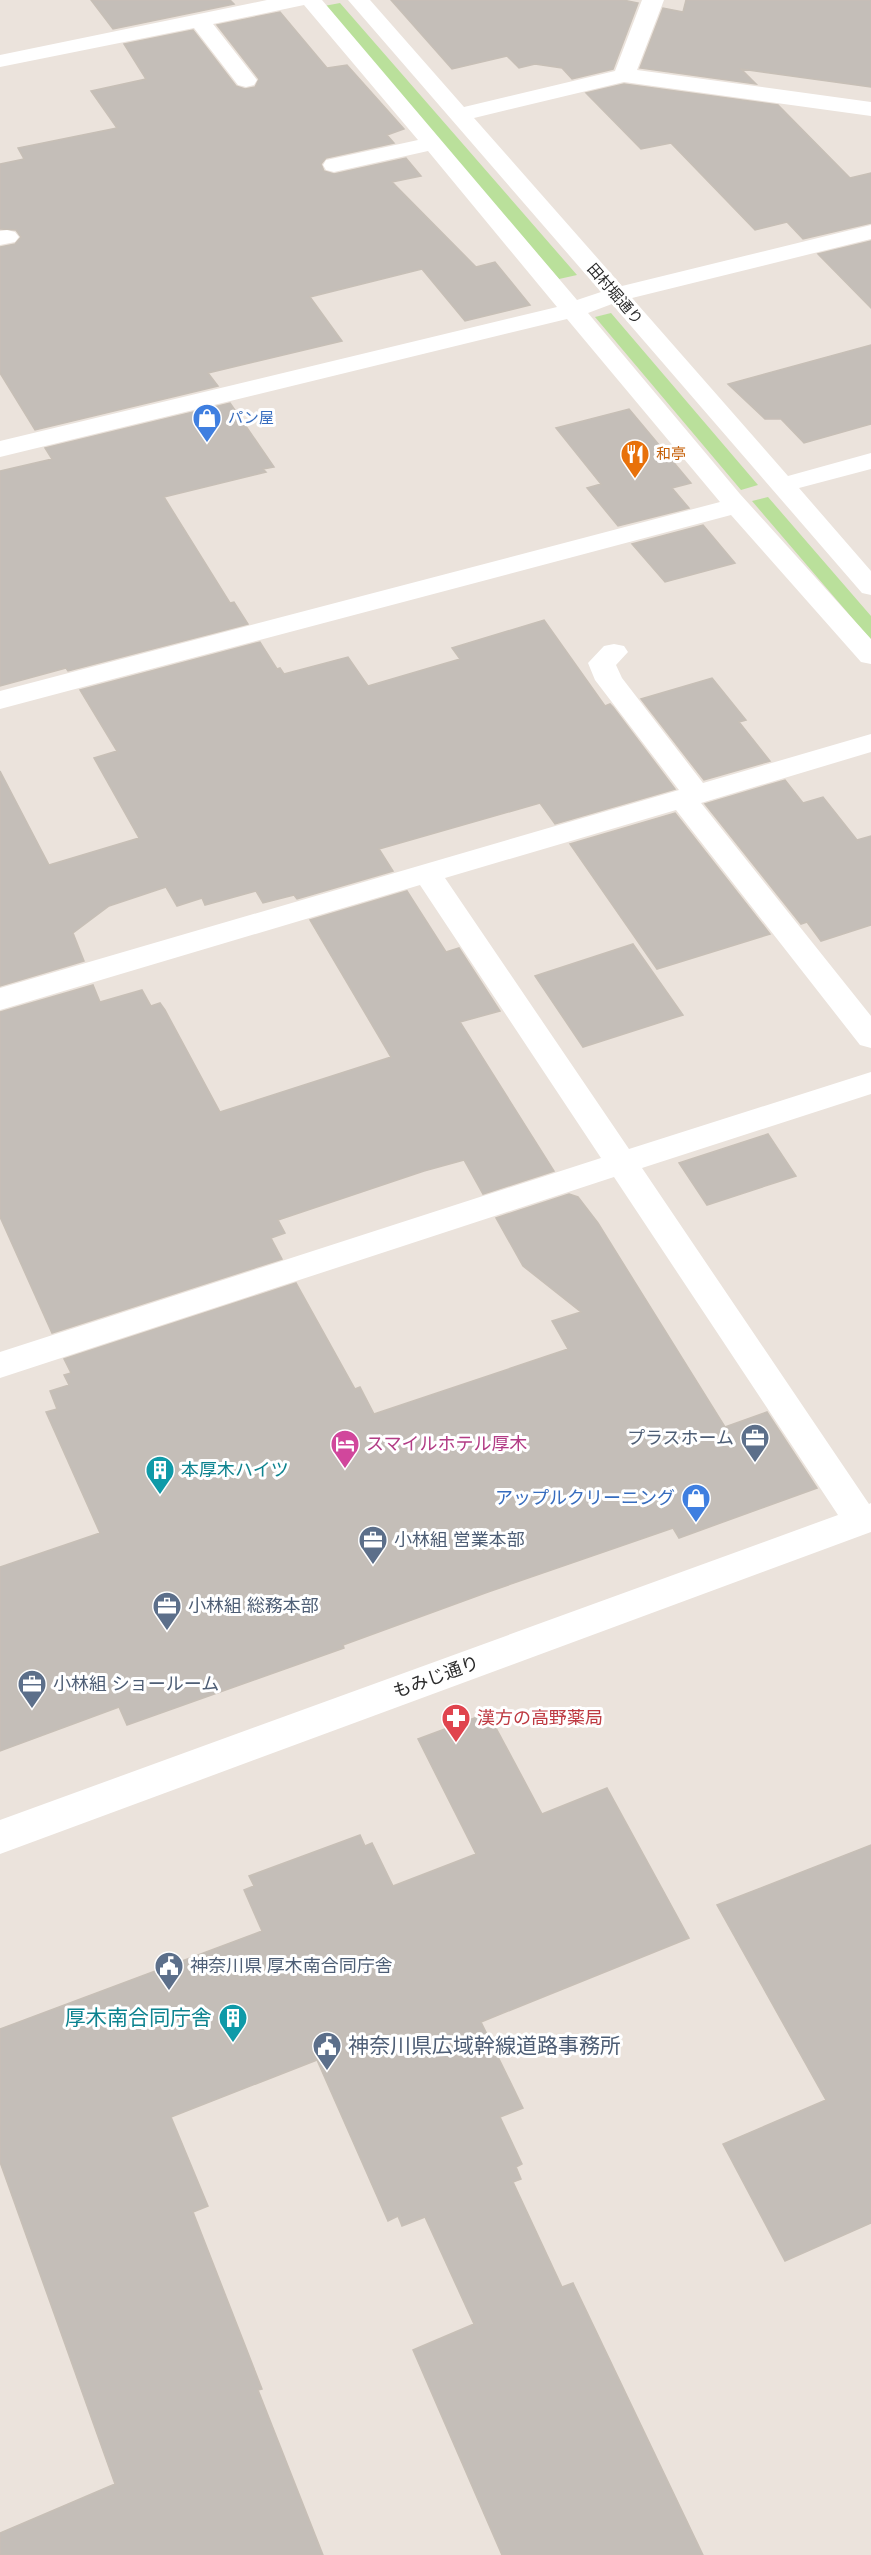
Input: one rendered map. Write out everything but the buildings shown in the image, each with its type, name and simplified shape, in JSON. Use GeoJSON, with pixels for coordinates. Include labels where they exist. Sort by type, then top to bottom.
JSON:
{"type":"FeatureCollection","features":[{"type":"Feature","properties":{"kind":"street"},"geometry":{"type":"LineString","coordinates":[[0,62],[298,0]]}},
{"type":"Feature","properties":{"kind":"street"},"geometry":{"type":"LineString","coordinates":[[311,0],[737,505],[871,656]]}},
{"type":"Feature","properties":{"kind":"street","name":"田村堀通り"},"geometry":{"type":"LineString","coordinates":[[359,0],[871,587]]}},
{"type":"Feature","properties":{"kind":"street"},"geometry":{"type":"LineString","coordinates":[[624,75],[653,0]]}},
{"type":"Feature","properties":{"kind":"street"},"geometry":{"type":"LineString","coordinates":[[199,20],[246,80]]}},
{"type":"Feature","properties":{"kind":"street"},"geometry":{"type":"LineString","coordinates":[[458,115],[624,75],[871,110]]}},
{"type":"Feature","properties":{"kind":"street"},"geometry":{"type":"LineString","coordinates":[[334,165],[433,143]]}},
{"type":"Feature","properties":{"kind":"street"},"geometry":{"type":"LineString","coordinates":[[0,449],[573,310],[615,295],[871,232]]}},
{"type":"Feature","properties":{"kind":"street"},"geometry":{"type":"LineString","coordinates":[[782,485],[871,461]]}},
{"type":"Feature","properties":{"kind":"street"},"geometry":{"type":"LineString","coordinates":[[0,700],[737,505]]}},
{"type":"Feature","properties":{"kind":"street"},"geometry":{"type":"LineString","coordinates":[[614,652],[602,663],[609,680],[689,796],[871,1037]]}},
{"type":"Feature","properties":{"kind":"street"},"geometry":{"type":"LineString","coordinates":[[0,999],[871,743]]}},
{"type":"Feature","properties":{"kind":"street"},"geometry":{"type":"LineString","coordinates":[[427,873],[621,1162],[866,1519]]}},
{"type":"Feature","properties":{"kind":"street"},"geometry":{"type":"LineString","coordinates":[[0,1365],[343,1255],[621,1162],[871,1083]]}},
{"type":"Feature","properties":{"kind":"street","name":"もみじ通り"},"geometry":{"type":"LineString","coordinates":[[0,1837],[866,1519]]}},
{"type":"Feature","properties":{"kind":"green space"},"geometry":{"type":"Polygon","coordinates":[[[340,3],[577,275],[559,279],[324,6],[340,3]]]}},
{"type":"Feature","properties":{"kind":"green space"},"geometry":{"type":"Polygon","coordinates":[[[611,313],[758,485],[741,490],[595,317],[611,313]]]}},
{"type":"Feature","properties":{"kind":"green space"},"geometry":{"type":"Polygon","coordinates":[[[768,497],[871,616],[871,640],[752,501],[768,497]]]}},
{"type":"Feature","properties":{"kind":"place","name":"パン屋"},"geometry":{"type":"Point","coordinates":[207,444]}},
{"type":"Feature","properties":{"kind":"place","name":"和亭"},"geometry":{"type":"Point","coordinates":[635,480]}},
{"type":"Feature","properties":{"kind":"place","name":"プラスホーム"},"geometry":{"type":"Point","coordinates":[755,1464]}},
{"type":"Feature","properties":{"kind":"place","name":"スマイルホテル厚木"},"geometry":{"type":"Point","coordinates":[345,1470]}},
{"type":"Feature","properties":{"kind":"place","name":"本厚木ハイツ"},"geometry":{"type":"Point","coordinates":[160,1496]}},
{"type":"Feature","properties":{"kind":"place","name":"アップルクリーニング"},"geometry":{"type":"Point","coordinates":[696,1524]}},
{"type":"Feature","properties":{"kind":"place","name":"小林組 営業本部"},"geometry":{"type":"Point","coordinates":[373,1566]}},
{"type":"Feature","properties":{"kind":"place","name":"小林組 総務本部"},"geometry":{"type":"Point","coordinates":[167,1632]}},
{"type":"Feature","properties":{"kind":"place","name":"小林組 ショールーム"},"geometry":{"type":"Point","coordinates":[32,1710]}},
{"type":"Feature","properties":{"kind":"place","name":"漢方の高野薬局"},"geometry":{"type":"Point","coordinates":[456,1744]}},
{"type":"Feature","properties":{"kind":"place","name":"神奈川県 厚木南合同庁舎"},"geometry":{"type":"Point","coordinates":[169,1992]}},
{"type":"Feature","properties":{"kind":"place","name":"厚木南合同庁舎"},"geometry":{"type":"Point","coordinates":[233,2044]}},
{"type":"Feature","properties":{"kind":"place","name":"神奈川県広域幹線道路事務所"},"geometry":{"type":"Point","coordinates":[327,2072]}}]}
